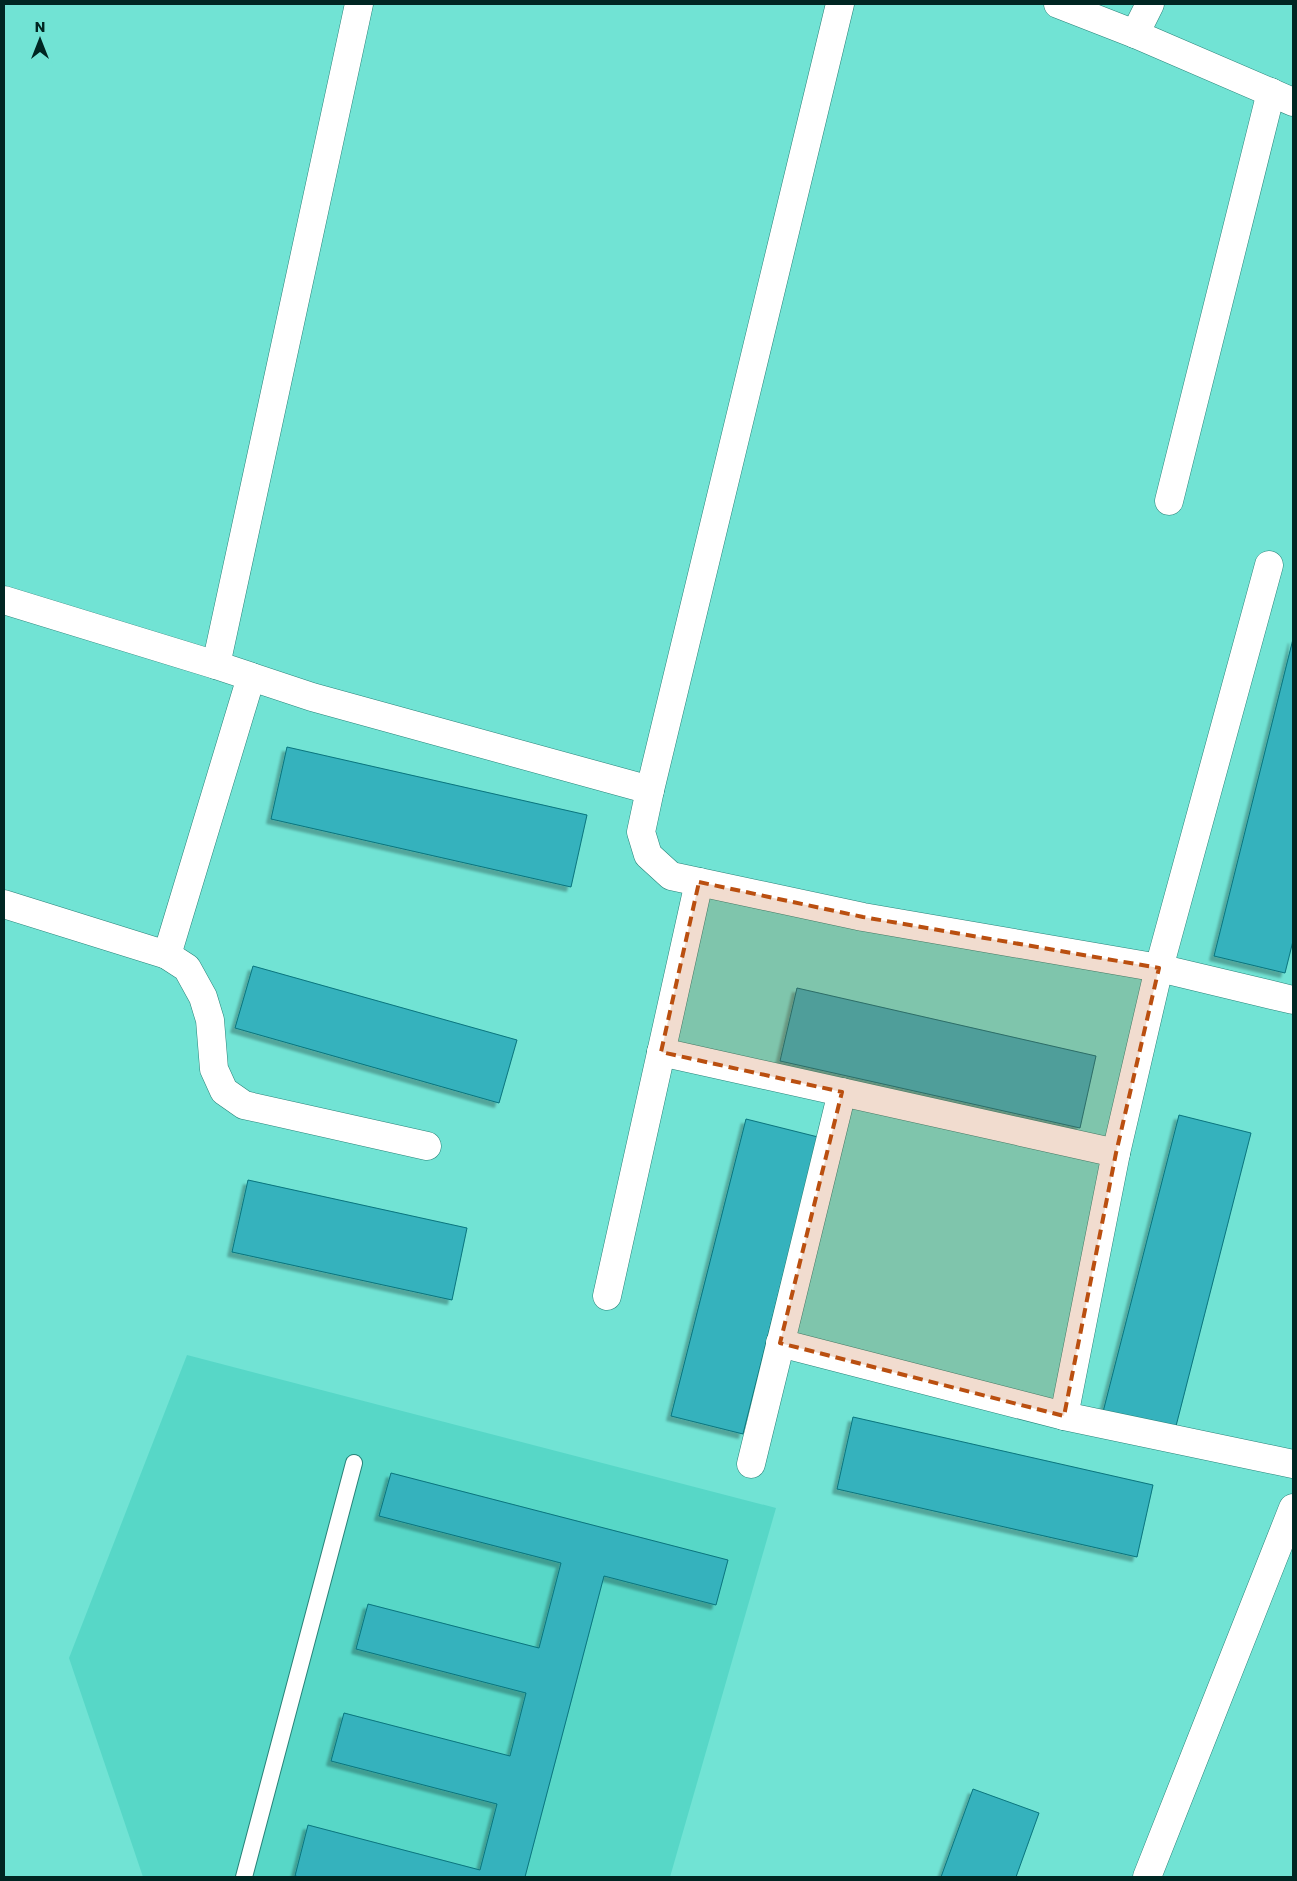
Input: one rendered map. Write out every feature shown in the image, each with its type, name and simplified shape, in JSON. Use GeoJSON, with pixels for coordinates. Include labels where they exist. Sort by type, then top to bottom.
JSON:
{"type":"FeatureCollection","features":[{"type":"Feature","properties":{"kind":"street"},"geometry":{"type":"LineString","coordinates":[[216,665],[359,4]]}},
{"type":"Feature","properties":{"kind":"street"},"geometry":{"type":"LineString","coordinates":[[840,4],[650,790],[641,832],[648,855],[671,876],[863,917],[1159,968],[1293,1000]]}},
{"type":"Feature","properties":{"kind":"street"},"geometry":{"type":"LineString","coordinates":[[1058,4],[1135,34],[1282,97],[1169,502]]}},
{"type":"Feature","properties":{"kind":"street"},"geometry":{"type":"LineString","coordinates":[[1135,34],[1150,4]]}},
{"type":"Feature","properties":{"kind":"street"},"geometry":{"type":"LineString","coordinates":[[1064,1416],[1116,1153],[1159,968],[1269,565]]}},
{"type":"Feature","properties":{"kind":"street"},"geometry":{"type":"LineString","coordinates":[[4,600],[216,665],[312,697],[650,790]]}},
{"type":"Feature","properties":{"kind":"street"},"geometry":{"type":"LineString","coordinates":[[167,955],[251,677]]}},
{"type":"Feature","properties":{"kind":"street"},"geometry":{"type":"LineString","coordinates":[[607,1296],[699,882]]}},
{"type":"Feature","properties":{"kind":"street"},"geometry":{"type":"LineString","coordinates":[[4,904],[167,955],[187,968],[203,997],[210,1020],[214,1069],[224,1091],[244,1105],[427,1146]]}},
{"type":"Feature","properties":{"kind":"street"},"geometry":{"type":"LineString","coordinates":[[661,1052],[1116,1153]]}},
{"type":"Feature","properties":{"kind":"street"},"geometry":{"type":"LineString","coordinates":[[750,1464],[842,1092]]}},
{"type":"Feature","properties":{"kind":"street"},"geometry":{"type":"LineString","coordinates":[[780,1343],[1064,1416],[1293,1464]]}},
{"type":"Feature","properties":{"kind":"street"},"geometry":{"type":"LineString","coordinates":[[1147,1877],[1293,1508]]}},
{"type":"Feature","properties":{"kind":"lane"},"geometry":{"type":"LineString","coordinates":[[244,1877],[354,1463]]}},
{"type":"Feature","properties":{"kind":"highlighted area"},"geometry":{"type":"Polygon","coordinates":[[[699,882],[863,917],[1159,968],[1116,1153],[1064,1416],[780,1343],[842,1092],[661,1052],[699,882]]]}},
{"type":"Feature","properties":{"kind":"shaded area"},"geometry":{"type":"Polygon","coordinates":[[[187,1355],[776,1508],[670,1877],[143,1877],[69,1658],[187,1355]]]}},
{"type":"Feature","properties":{"kind":"building"},"geometry":{"type":"Polygon","coordinates":[[[1293,639],[1293,941],[1285,973],[1214,956],[1293,639]]]}},
{"type":"Feature","properties":{"kind":"building"},"geometry":{"type":"Polygon","coordinates":[[[287,747],[587,815],[571,887],[271,819],[287,747]]]}},
{"type":"Feature","properties":{"kind":"building"},"geometry":{"type":"Polygon","coordinates":[[[253,966],[517,1040],[499,1103],[235,1028],[253,966]]]}},
{"type":"Feature","properties":{"kind":"building"},"geometry":{"type":"Polygon","coordinates":[[[797,988],[1096,1056],[1080,1128],[780,1061],[797,988]]]}},
{"type":"Feature","properties":{"kind":"building"},"geometry":{"type":"Polygon","coordinates":[[[1179,1115],[1251,1133],[1175,1430],[1103,1412],[1179,1115]]]}},
{"type":"Feature","properties":{"kind":"building"},"geometry":{"type":"Polygon","coordinates":[[[746,1119],[818,1137],[743,1434],[671,1416],[746,1119]]]}},
{"type":"Feature","properties":{"kind":"building"},"geometry":{"type":"Polygon","coordinates":[[[248,1180],[467,1228],[452,1300],[232,1252],[248,1180]]]}},
{"type":"Feature","properties":{"kind":"building"},"geometry":{"type":"Polygon","coordinates":[[[853,1417],[1153,1485],[1137,1557],[837,1489],[853,1417]]]}},
{"type":"Feature","properties":{"kind":"building"},"geometry":{"type":"Polygon","coordinates":[[[391,1473],[728,1560],[716,1605],[604,1576],[525,1877],[295,1876],[308,1825],[480,1870],[497,1804],[331,1761],[344,1713],[510,1756],[526,1693],[356,1649],[368,1604],[539,1648],[561,1563],[379,1516],[391,1473]]]}},
{"type":"Feature","properties":{"kind":"building"},"geometry":{"type":"Polygon","coordinates":[[[973,1789],[1039,1813],[1016,1877],[941,1877],[973,1789]]]}}]}
